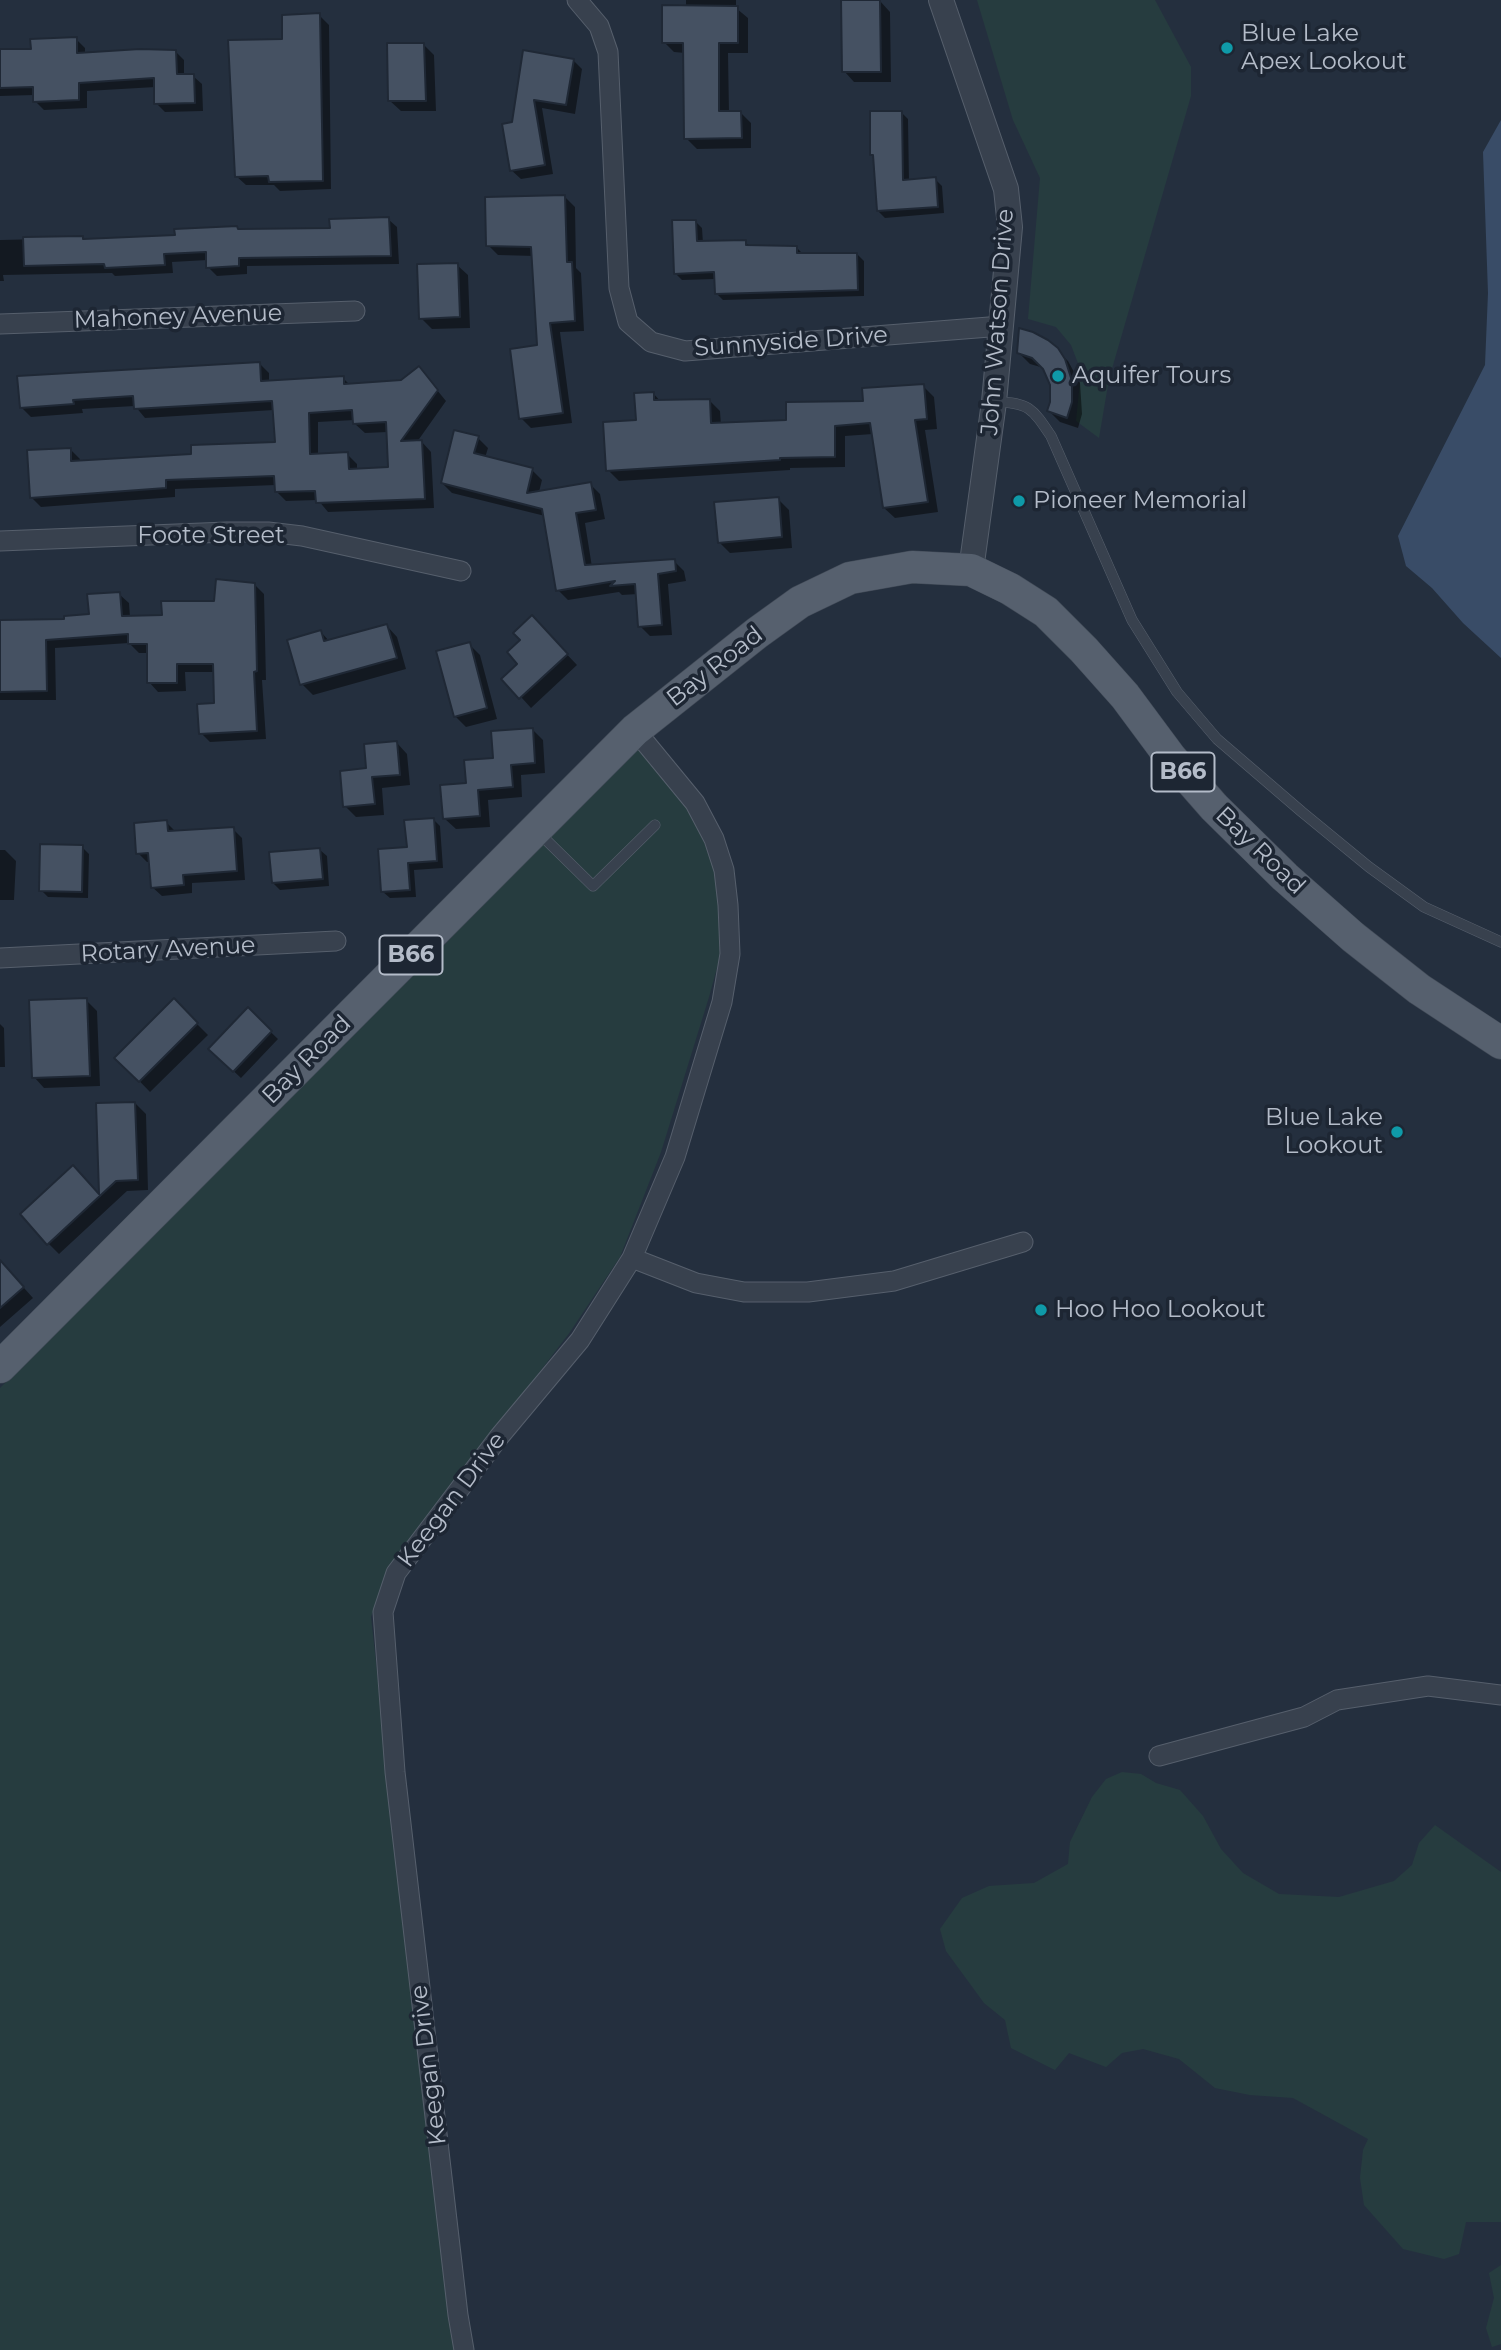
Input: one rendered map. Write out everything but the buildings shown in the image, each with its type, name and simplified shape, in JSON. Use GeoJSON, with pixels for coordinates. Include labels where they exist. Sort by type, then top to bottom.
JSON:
{"type":"FeatureCollection","features":[{"type":"Feature","properties":{"kind":"main road","name":"Bay Road"},"geometry":{"type":"LineString","coordinates":[[0,1367],[635,730],[800,602],[850,578],[912,567],[971,570],[1010,589],[1046,612],[1125,696],[1171,758],[1214,807],[1285,877],[1353,937],[1419,989],[1501,1042]]}},
{"type":"Feature","properties":{"kind":"street","name":"Sunnyside Drive"},"geometry":{"type":"LineString","coordinates":[[578,0],[599,26],[608,52],[619,288],[628,322],[651,342],[685,351],[1002,326]]}},
{"type":"Feature","properties":{"kind":"street","name":"John Watson Drive"},"geometry":{"type":"LineString","coordinates":[[941,0],[1006,189],[1010,228],[994,402],[971,570]]}},
{"type":"Feature","properties":{"kind":"street","name":"Mahoney Avenue"},"geometry":{"type":"LineString","coordinates":[[0,324],[355,311]]}},
{"type":"Feature","properties":{"kind":"street","name":"Foote Street"},"geometry":{"type":"LineString","coordinates":[[0,541],[268,532],[302,536],[461,570]]}},
{"type":"Feature","properties":{"kind":"street","name":"Keegan Drive"},"geometry":{"type":"LineString","coordinates":[[464,2350],[395,1772],[383,1612],[396,1573],[499,1437],[580,1340],[632,1258],[674,1157],[722,1002],[730,954],[728,905],[724,870],[715,839],[695,803],[635,730]]}},
{"type":"Feature","properties":{"kind":"street","name":"Rotary Avenue"},"geometry":{"type":"LineString","coordinates":[[0,958],[336,941]]}},
{"type":"Feature","properties":{"kind":"street"},"geometry":{"type":"LineString","coordinates":[[632,1258],[696,1283],[732,1290],[808,1292],[894,1281],[1023,1242]]}},
{"type":"Feature","properties":{"kind":"street"},"geometry":{"type":"LineString","coordinates":[[1159,1756],[1304,1717],[1337,1700],[1428,1686],[1501,1695]]}},
{"type":"Feature","properties":{"kind":"lane"},"geometry":{"type":"LineString","coordinates":[[994,402],[1015,401],[1033,409],[1051,436],[1132,620],[1177,692],[1217,739],[1369,867],[1424,907],[1501,942]]}},
{"type":"Feature","properties":{"kind":"lane"},"geometry":{"type":"LineString","coordinates":[[536,830],[593,886],[655,825]]}},
{"type":"Feature","properties":{"kind":"green space"},"geometry":{"type":"Polygon","coordinates":[[[977,0],[1155,0],[1191,67],[1191,96],[1109,379],[1099,438],[1076,421],[1081,371],[1071,345],[1056,327],[1028,319],[1040,178],[1013,120],[977,0]]]}},
{"type":"Feature","properties":{"kind":"green space"},"geometry":{"type":"Polygon","coordinates":[[[637,748],[688,807],[713,862],[719,906],[720,957],[709,997],[661,1152],[620,1257],[570,1332],[387,1572],[371,1617],[447,2306],[455,2350],[0,2350],[0,1388],[637,748]]]}},
{"type":"Feature","properties":{"kind":"green space"},"geometry":{"type":"Polygon","coordinates":[[[1122,1772],[1141,1774],[1156,1783],[1180,1790],[1203,1816],[1221,1849],[1243,1873],[1279,1894],[1339,1897],[1394,1881],[1412,1865],[1419,1843],[1435,1825],[1501,1872],[1501,2222],[1466,2222],[1459,2254],[1444,2259],[1403,2249],[1364,2205],[1360,2178],[1363,2150],[1368,2139],[1293,2098],[1250,2095],[1215,2088],[1179,2059],[1143,2049],[1122,2053],[1106,2067],[1069,2053],[1055,2070],[1011,2048],[1005,2020],[984,2003],[946,1951],[940,1929],[962,1898],[989,1886],[1034,1883],[1068,1864],[1070,1842],[1092,1797],[1106,1779],[1122,1772]]]}},
{"type":"Feature","properties":{"kind":"green space"},"geometry":{"type":"Polygon","coordinates":[[[1501,2265],[1501,2344],[1492,2347],[1486,2328],[1494,2298],[1489,2273],[1501,2265]]]}},
{"type":"Feature","properties":{"kind":"water"},"geometry":{"type":"Polygon","coordinates":[[[1501,120],[1501,658],[1463,623],[1432,588],[1406,566],[1398,536],[1485,365],[1488,293],[1483,152],[1501,120]]]}},
{"type":"Feature","properties":{"kind":"place","name":"Blue Lake Apex Lookout"},"geometry":{"type":"Point","coordinates":[1227,48]}},
{"type":"Feature","properties":{"kind":"place","name":"Aquifer Tours"},"geometry":{"type":"Point","coordinates":[1058,376]}},
{"type":"Feature","properties":{"kind":"place","name":"Pioneer Memorial"},"geometry":{"type":"Point","coordinates":[1019,501]}},
{"type":"Feature","properties":{"kind":"place","name":"Blue Lake Lookout"},"geometry":{"type":"Point","coordinates":[1397,1132]}},
{"type":"Feature","properties":{"kind":"place","name":"Hoo Hoo Lookout"},"geometry":{"type":"Point","coordinates":[1041,1310]}}]}
